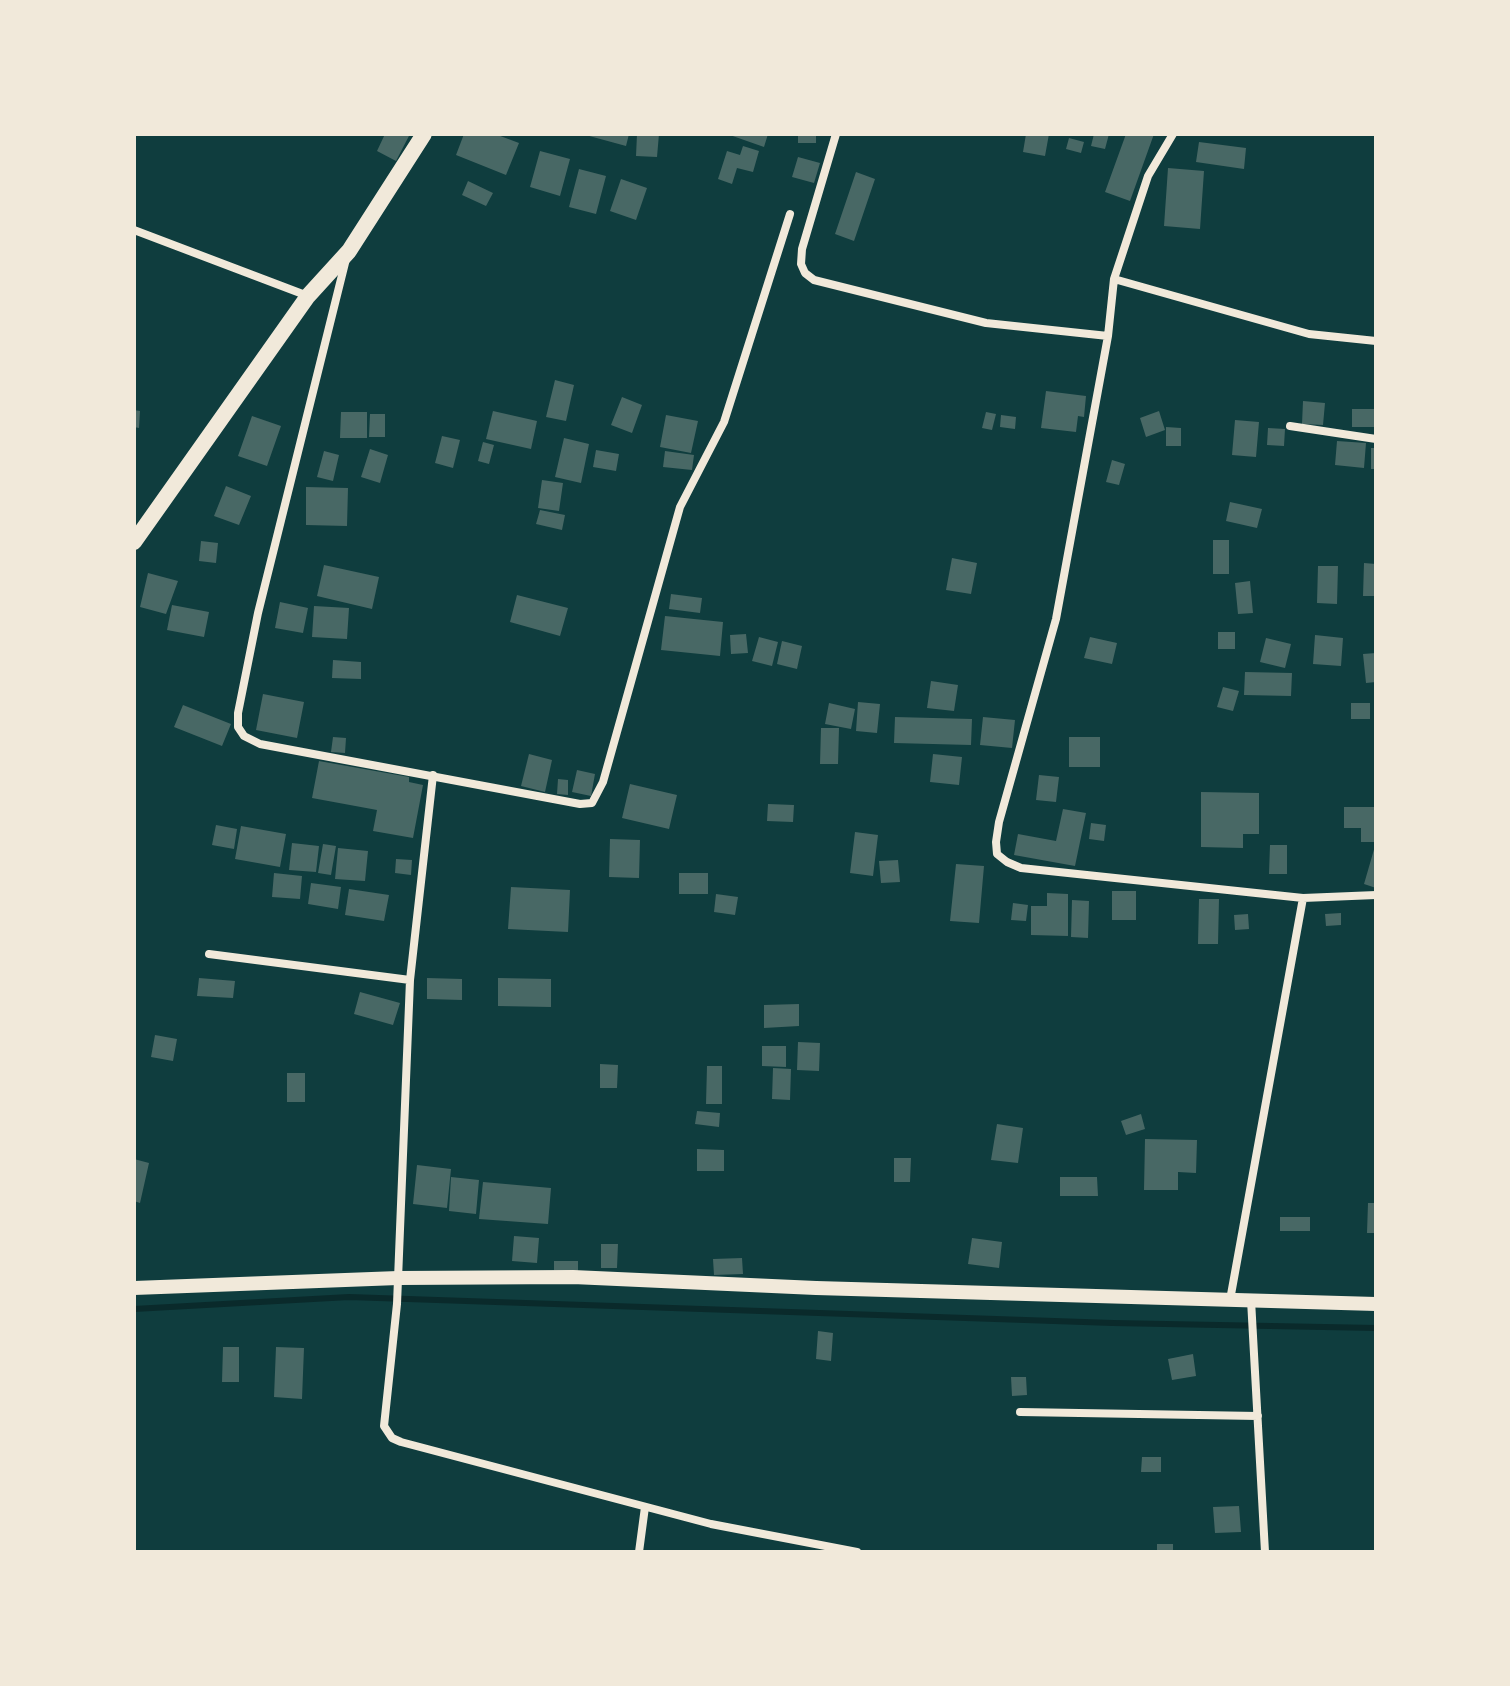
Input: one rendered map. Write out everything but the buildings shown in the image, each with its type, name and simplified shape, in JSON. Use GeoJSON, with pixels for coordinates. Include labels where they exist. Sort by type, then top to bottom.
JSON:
{"type":"FeatureCollection","features":[{"type":"Feature","properties":{"kind":"main road"},"geometry":{"type":"LineString","coordinates":[[134,542],[308,296],[349,251],[424,134]]}},
{"type":"Feature","properties":{"kind":"street"},"geometry":{"type":"LineString","coordinates":[[836,134],[802,249],[801,264],[805,273],[814,280],[986,323],[1108,336]]}},
{"type":"Feature","properties":{"kind":"street"},"geometry":{"type":"LineString","coordinates":[[1173,134],[1148,176],[1114,279],[1108,336],[1056,619],[999,822],[997,854],[1021,868],[1303,898],[1376,895]]}},
{"type":"Feature","properties":{"kind":"street"},"geometry":{"type":"LineString","coordinates":[[349,251],[258,613],[238,713],[238,727],[244,736],[260,744],[580,804],[592,803],[598,795],[680,507],[724,422],[790,214]]}},
{"type":"Feature","properties":{"kind":"street"},"geometry":{"type":"LineString","coordinates":[[134,230],[308,296]]}},
{"type":"Feature","properties":{"kind":"street"},"geometry":{"type":"LineString","coordinates":[[1114,279],[1309,334],[1376,341]]}},
{"type":"Feature","properties":{"kind":"street"},"geometry":{"type":"LineString","coordinates":[[1290,426],[1376,439]]}},
{"type":"Feature","properties":{"kind":"street"},"geometry":{"type":"LineString","coordinates":[[433,775],[410,980],[397,1304],[384,1426],[392,1438],[645,1507],[711,1524],[857,1552]]}},
{"type":"Feature","properties":{"kind":"street"},"geometry":{"type":"LineString","coordinates":[[1230,1300],[1303,898]]}},
{"type":"Feature","properties":{"kind":"street"},"geometry":{"type":"LineString","coordinates":[[209,954],[410,980]]}},
{"type":"Feature","properties":{"kind":"street"},"geometry":{"type":"LineString","coordinates":[[134,1288],[573,1277],[816,1288],[1376,1304]]}},
{"type":"Feature","properties":{"kind":"street"},"geometry":{"type":"LineString","coordinates":[[1251,1300],[1265,1552]]}},
{"type":"Feature","properties":{"kind":"street"},"geometry":{"type":"LineString","coordinates":[[1020,1412],[1258,1416]]}},
{"type":"Feature","properties":{"kind":"street"},"geometry":{"type":"LineString","coordinates":[[639,1552],[645,1507]]}},
{"type":"Feature","properties":{"kind":"waterway"},"geometry":{"type":"LineString","coordinates":[[134,1309],[349,1297],[1113,1323],[1376,1328]]}}]}
